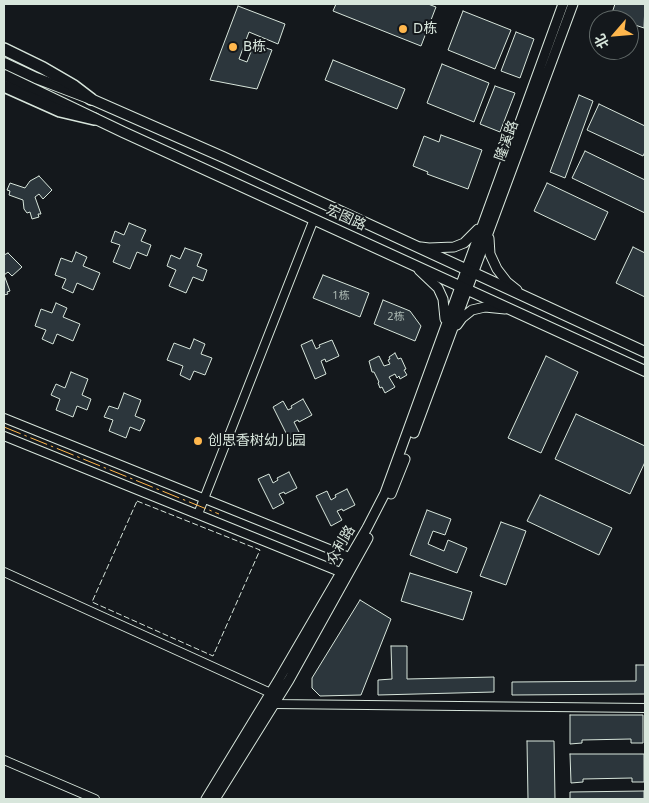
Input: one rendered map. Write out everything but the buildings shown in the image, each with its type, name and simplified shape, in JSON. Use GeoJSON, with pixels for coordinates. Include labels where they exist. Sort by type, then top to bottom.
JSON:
{"type":"FeatureCollection","features":[{"type":"Feature","properties":{"kind":"main road"},"geometry":{"type":"LineString","coordinates":[[4,48],[74,86],[91,99]]}},
{"type":"Feature","properties":{"kind":"main road","name":"宏图路"},"geometry":{"type":"LineString","coordinates":[[4,63],[223,157],[645,352]]}},
{"type":"Feature","properties":{"kind":"main road","name":"宏图路"},"geometry":{"type":"LineString","coordinates":[[4,75],[94,119],[645,371]]}},
{"type":"Feature","properties":{"kind":"main road"},"geometry":{"type":"LineString","coordinates":[[4,86],[60,111],[94,119]]}},
{"type":"Feature","properties":{"kind":"street","name":"隆溪路"},"geometry":{"type":"LineString","coordinates":[[464,287],[563,4]]}},
{"type":"Feature","properties":{"kind":"street","name":"隆溪路"},"geometry":{"type":"LineString","coordinates":[[486,226],[573,4]]}},
{"type":"Feature","properties":{"kind":"street"},"geometry":{"type":"LineString","coordinates":[[198,514],[314,219]]}},
{"type":"Feature","properties":{"kind":"street"},"geometry":{"type":"LineString","coordinates":[[416,246],[429,248],[454,247],[464,243],[486,226]]}},
{"type":"Feature","properties":{"kind":"street"},"geometry":{"type":"LineString","coordinates":[[486,226],[490,254],[497,269],[507,282],[523,295]]}},
{"type":"Feature","properties":{"kind":"street"},"geometry":{"type":"LineString","coordinates":[[406,261],[428,277],[438,288],[444,299],[448,331]]}},
{"type":"Feature","properties":{"kind":"street","name":"众利路"},"geometry":{"type":"LineString","coordinates":[[215,799],[398,480],[464,287]]}},
{"type":"Feature","properties":{"kind":"street"},"geometry":{"type":"LineString","coordinates":[[448,331],[472,310],[497,308],[516,311]]}},
{"type":"Feature","properties":{"kind":"street"},"geometry":{"type":"LineString","coordinates":[[4,418],[353,559]]}},
{"type":"Feature","properties":{"kind":"street"},"geometry":{"type":"LineString","coordinates":[[4,436],[344,574]]}},
{"type":"Feature","properties":{"kind":"street"},"geometry":{"type":"LineString","coordinates":[[4,572],[274,698],[645,708]]}},
{"type":"Feature","properties":{"kind":"street","name":"众利路"},"geometry":{"type":"LineString","coordinates":[[206,799],[274,698]]}},
{"type":"Feature","properties":{"kind":"street"},"geometry":{"type":"LineString","coordinates":[[4,760],[96,799]]}},
{"type":"Feature","properties":{"kind":"fence"},"geometry":{"type":"LineString","coordinates":[[137,501],[260,550],[213,656],[92,602],[137,501]]}},
{"type":"Feature","properties":{"kind":"power"},"geometry":{"type":"LineString","coordinates":[[4,427],[219,514]]}},
{"type":"Feature","properties":{"kind":"place","name":"D栋"},"geometry":{"type":"Point","coordinates":[403,29]}},
{"type":"Feature","properties":{"kind":"place","name":"B栋"},"geometry":{"type":"Point","coordinates":[233,47]}},
{"type":"Feature","properties":{"kind":"place","name":"创思香树幼儿园"},"geometry":{"type":"Point","coordinates":[198,441]}}]}
